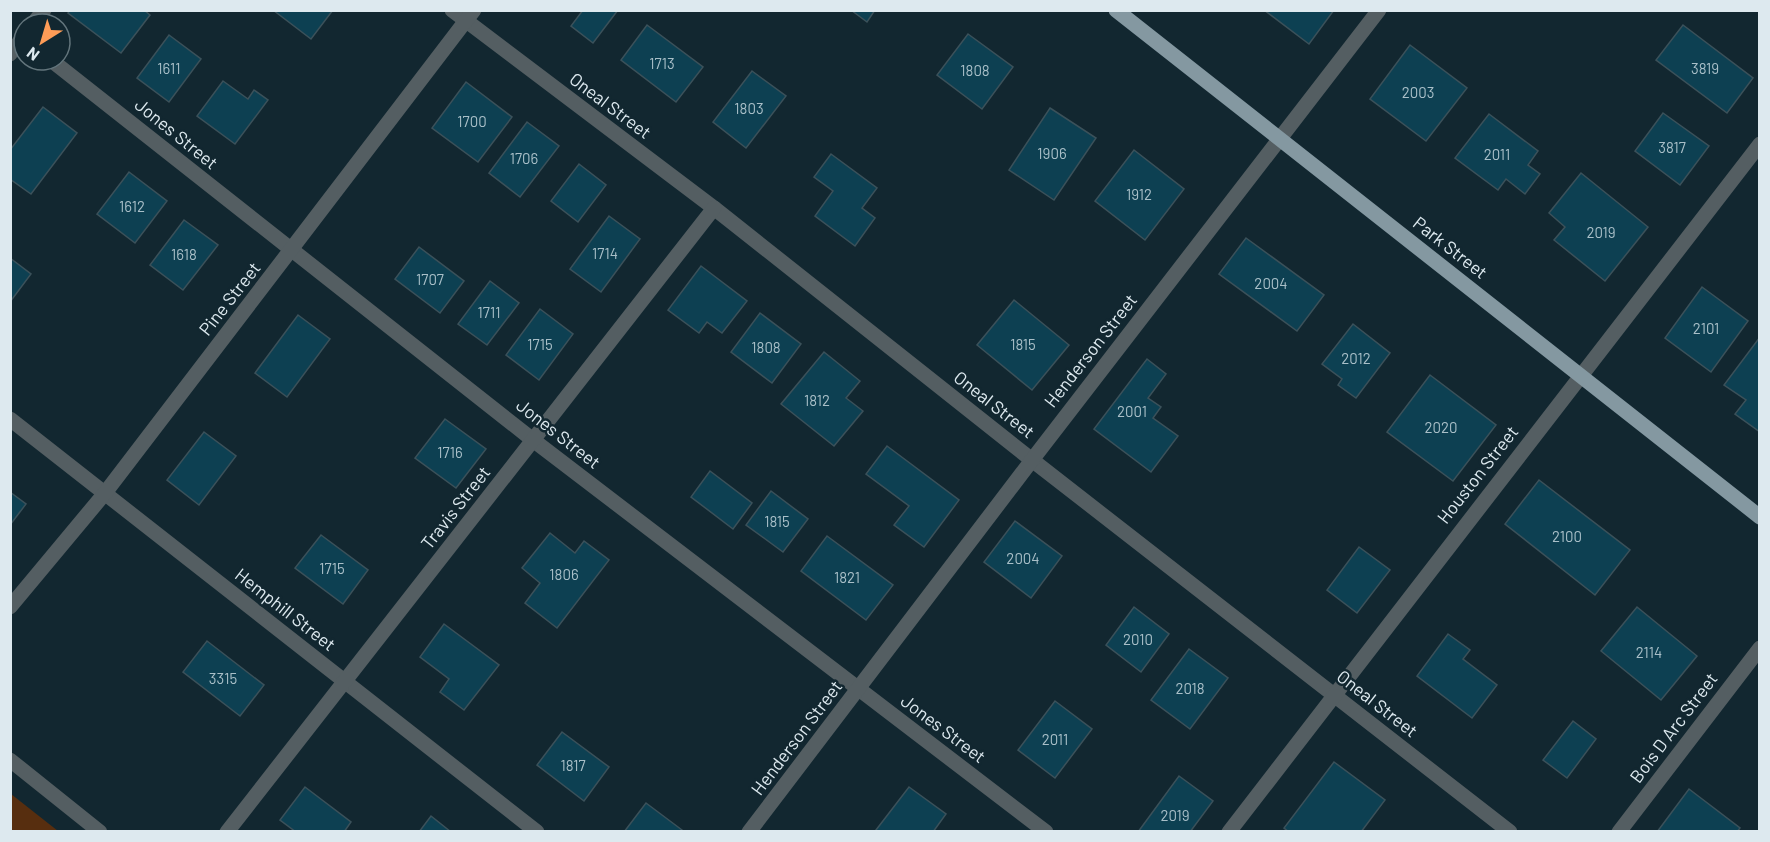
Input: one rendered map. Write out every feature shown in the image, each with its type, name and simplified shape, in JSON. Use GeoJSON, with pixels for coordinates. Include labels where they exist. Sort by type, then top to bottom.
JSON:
{"type":"FeatureCollection","features":[{"type":"Feature","properties":{"kind":"main road","name":"Park Street"},"geometry":{"type":"LineString","coordinates":[[1116,10],[1760,517]]}},
{"type":"Feature","properties":{"kind":"street","name":"Oneal Street"},"geometry":{"type":"LineString","coordinates":[[452,10],[470,16],[1032,460],[1510,831]]}},
{"type":"Feature","properties":{"kind":"street","name":"Henderson Street"},"geometry":{"type":"LineString","coordinates":[[749,831],[1379,10]]}},
{"type":"Feature","properties":{"kind":"street","name":"Pine Street"},"geometry":{"type":"LineString","coordinates":[[10,607],[105,493],[470,16]]}},
{"type":"Feature","properties":{"kind":"street","name":"Jones Street"},"geometry":{"type":"LineString","coordinates":[[66,72],[533,440],[1046,831]]}},
{"type":"Feature","properties":{"kind":"street","name":"Houston Street"},"geometry":{"type":"LineString","coordinates":[[1229,831],[1760,144]]}},
{"type":"Feature","properties":{"kind":"street","name":"Travis Street"},"geometry":{"type":"LineString","coordinates":[[227,831],[714,208]]}},
{"type":"Feature","properties":{"kind":"street","name":"Hemphill Street"},"geometry":{"type":"LineString","coordinates":[[10,419],[537,831]]}},
{"type":"Feature","properties":{"kind":"street","name":"Bois D Arc Street"},"geometry":{"type":"LineString","coordinates":[[1619,831],[1760,648]]}},
{"type":"Feature","properties":{"kind":"street"},"geometry":{"type":"LineString","coordinates":[[10,760],[100,831]]}},
{"type":"Feature","properties":{"kind":"shaded area"},"geometry":{"type":"Polygon","coordinates":[[[11,794],[58,831],[11,831],[11,794]]]}},
{"type":"Feature","properties":{"kind":"building"},"geometry":{"type":"Polygon","coordinates":[[[70,10],[144,10],[150,15],[121,53],[72,16],[72,12],[69,12],[70,10]]]}},
{"type":"Feature","properties":{"kind":"building"},"geometry":{"type":"Polygon","coordinates":[[[273,10],[333,10],[311,39],[273,10]]]}},
{"type":"Feature","properties":{"kind":"building"},"geometry":{"type":"Polygon","coordinates":[[[583,10],[618,10],[593,43],[571,26],[583,10]]]}},
{"type":"Feature","properties":{"kind":"building"},"geometry":{"type":"Polygon","coordinates":[[[851,10],[875,10],[867,22],[851,10]]]}},
{"type":"Feature","properties":{"kind":"building"},"geometry":{"type":"Polygon","coordinates":[[[1264,10],[1334,10],[1309,44],[1264,10]]]}},
{"type":"Feature","properties":{"kind":"building"},"geometry":{"type":"Polygon","coordinates":[[[647,25],[703,67],[676,102],[621,60],[647,25]]]}},
{"type":"Feature","properties":{"kind":"building"},"geometry":{"type":"Polygon","coordinates":[[[1683,25],[1753,78],[1727,113],[1656,60],[1683,25]]]}},
{"type":"Feature","properties":{"kind":"building"},"geometry":{"type":"Polygon","coordinates":[[[968,34],[1013,67],[982,109],[937,75],[968,34]]]}},
{"type":"Feature","properties":{"kind":"building"},"geometry":{"type":"Polygon","coordinates":[[[169,35],[201,59],[169,102],[137,78],[169,35]]]}},
{"type":"Feature","properties":{"kind":"building"},"geometry":{"type":"Polygon","coordinates":[[[1410,45],[1467,88],[1426,141],[1370,99],[1410,45]]]}},
{"type":"Feature","properties":{"kind":"building"},"geometry":{"type":"Polygon","coordinates":[[[752,71],[786,96],[746,148],[713,122],[752,71]]]}},
{"type":"Feature","properties":{"kind":"building"},"geometry":{"type":"Polygon","coordinates":[[[223,81],[248,99],[254,90],[268,100],[235,144],[197,116],[223,81]]]}},
{"type":"Feature","properties":{"kind":"building"},"geometry":{"type":"Polygon","coordinates":[[[466,82],[512,117],[478,162],[432,128],[466,82]]]}},
{"type":"Feature","properties":{"kind":"building"},"geometry":{"type":"Polygon","coordinates":[[[43,107],[77,133],[31,194],[10,179],[10,150],[43,107]]]}},
{"type":"Feature","properties":{"kind":"building"},"geometry":{"type":"Polygon","coordinates":[[[1050,108],[1096,138],[1054,200],[1009,170],[1050,108]]]}},
{"type":"Feature","properties":{"kind":"building"},"geometry":{"type":"Polygon","coordinates":[[[1663,113],[1709,146],[1680,185],[1635,151],[1663,113]]]}},
{"type":"Feature","properties":{"kind":"building"},"geometry":{"type":"Polygon","coordinates":[[[1489,114],[1538,151],[1528,165],[1540,174],[1525,194],[1506,179],[1498,190],[1455,158],[1489,114]]]}},
{"type":"Feature","properties":{"kind":"building"},"geometry":{"type":"Polygon","coordinates":[[[527,122],[559,146],[520,197],[489,173],[527,122]]]}},
{"type":"Feature","properties":{"kind":"building"},"geometry":{"type":"Polygon","coordinates":[[[1134,150],[1184,189],[1145,240],[1095,201],[1134,150]]]}},
{"type":"Feature","properties":{"kind":"building"},"geometry":{"type":"Polygon","coordinates":[[[831,154],[877,188],[862,208],[875,218],[855,246],[815,216],[833,191],[814,177],[831,154]]]}},
{"type":"Feature","properties":{"kind":"building"},"geometry":{"type":"Polygon","coordinates":[[[579,164],[606,185],[578,222],[551,201],[579,164]]]}},
{"type":"Feature","properties":{"kind":"building"},"geometry":{"type":"Polygon","coordinates":[[[129,172],[167,201],[135,243],[97,214],[129,172]]]}},
{"type":"Feature","properties":{"kind":"building"},"geometry":{"type":"Polygon","coordinates":[[[1581,173],[1648,227],[1605,281],[1554,240],[1565,227],[1549,213],[1581,173]]]}},
{"type":"Feature","properties":{"kind":"building"},"geometry":{"type":"Polygon","coordinates":[[[609,216],[640,239],[601,292],[570,269],[609,216]]]}},
{"type":"Feature","properties":{"kind":"building"},"geometry":{"type":"Polygon","coordinates":[[[184,220],[218,245],[183,290],[150,265],[184,220]]]}},
{"type":"Feature","properties":{"kind":"building"},"geometry":{"type":"Polygon","coordinates":[[[1246,238],[1324,295],[1297,331],[1219,274],[1246,238]]]}},
{"type":"Feature","properties":{"kind":"building"},"geometry":{"type":"Polygon","coordinates":[[[419,247],[464,281],[440,313],[395,279],[419,247]]]}},
{"type":"Feature","properties":{"kind":"building"},"geometry":{"type":"Polygon","coordinates":[[[10,258],[31,274],[10,302],[10,258]]]}},
{"type":"Feature","properties":{"kind":"building"},"geometry":{"type":"Polygon","coordinates":[[[701,266],[747,301],[722,333],[707,322],[699,333],[668,310],[701,266]]]}},
{"type":"Feature","properties":{"kind":"building"},"geometry":{"type":"Polygon","coordinates":[[[490,281],[519,303],[487,345],[458,324],[490,281]]]}},
{"type":"Feature","properties":{"kind":"building"},"geometry":{"type":"Polygon","coordinates":[[[1702,287],[1748,321],[1711,372],[1665,338],[1702,287]]]}},
{"type":"Feature","properties":{"kind":"building"},"geometry":{"type":"Polygon","coordinates":[[[1014,300],[1069,345],[1032,390],[977,345],[1014,300]]]}},
{"type":"Feature","properties":{"kind":"building"},"geometry":{"type":"Polygon","coordinates":[[[540,309],[573,334],[539,380],[506,355],[540,309]]]}},
{"type":"Feature","properties":{"kind":"building"},"geometry":{"type":"Polygon","coordinates":[[[760,313],[801,344],[772,383],[731,352],[760,313]]]}},
{"type":"Feature","properties":{"kind":"building"},"geometry":{"type":"Polygon","coordinates":[[[298,315],[330,339],[287,397],[255,373],[298,315]]]}},
{"type":"Feature","properties":{"kind":"building"},"geometry":{"type":"Polygon","coordinates":[[[1353,324],[1390,353],[1356,398],[1338,385],[1342,379],[1322,364],[1353,324]]]}},
{"type":"Feature","properties":{"kind":"building"},"geometry":{"type":"Polygon","coordinates":[[[1760,337],[1760,432],[1735,414],[1746,400],[1724,385],[1760,337]]]}},
{"type":"Feature","properties":{"kind":"building"},"geometry":{"type":"Polygon","coordinates":[[[824,352],[860,381],[846,398],[863,411],[834,446],[781,404],[824,352]]]}},
{"type":"Feature","properties":{"kind":"building"},"geometry":{"type":"Polygon","coordinates":[[[1147,359],[1166,374],[1148,398],[1161,407],[1153,418],[1178,436],[1151,472],[1094,429],[1147,359]]]}},
{"type":"Feature","properties":{"kind":"building"},"geometry":{"type":"Polygon","coordinates":[[[1430,375],[1496,425],[1453,481],[1387,432],[1430,375]]]}},
{"type":"Feature","properties":{"kind":"building"},"geometry":{"type":"Polygon","coordinates":[[[445,419],[486,449],[456,488],[415,458],[445,419]]]}},
{"type":"Feature","properties":{"kind":"building"},"geometry":{"type":"Polygon","coordinates":[[[204,432],[236,456],[199,505],[167,480],[204,432]]]}},
{"type":"Feature","properties":{"kind":"building"},"geometry":{"type":"Polygon","coordinates":[[[887,446],[959,500],[924,547],[894,525],[909,506],[866,474],[887,446]]]}},
{"type":"Feature","properties":{"kind":"building"},"geometry":{"type":"Polygon","coordinates":[[[710,471],[752,503],[733,529],[691,497],[710,471]]]}},
{"type":"Feature","properties":{"kind":"building"},"geometry":{"type":"Polygon","coordinates":[[[1539,480],[1630,550],[1595,595],[1505,524],[1539,480]]]}},
{"type":"Feature","properties":{"kind":"building"},"geometry":{"type":"Polygon","coordinates":[[[771,491],[808,519],[783,552],[746,525],[771,491]]]}},
{"type":"Feature","properties":{"kind":"building"},"geometry":{"type":"Polygon","coordinates":[[[10,492],[26,504],[10,525],[10,492]]]}},
{"type":"Feature","properties":{"kind":"building"},"geometry":{"type":"Polygon","coordinates":[[[1015,521],[1062,556],[1031,598],[984,562],[1015,521]]]}},
{"type":"Feature","properties":{"kind":"building"},"geometry":{"type":"Polygon","coordinates":[[[550,533],[575,553],[584,541],[609,560],[557,628],[525,603],[540,583],[522,568],[550,533]]]}},
{"type":"Feature","properties":{"kind":"building"},"geometry":{"type":"Polygon","coordinates":[[[321,535],[368,570],[343,604],[295,568],[321,535]]]}},
{"type":"Feature","properties":{"kind":"building"},"geometry":{"type":"Polygon","coordinates":[[[827,536],[893,585],[866,620],[801,571],[827,536]]]}},
{"type":"Feature","properties":{"kind":"building"},"geometry":{"type":"Polygon","coordinates":[[[1359,547],[1390,570],[1357,613],[1327,590],[1359,547]]]}},
{"type":"Feature","properties":{"kind":"building"},"geometry":{"type":"Polygon","coordinates":[[[1134,607],[1169,634],[1141,672],[1106,645],[1134,607]]]}},
{"type":"Feature","properties":{"kind":"building"},"geometry":{"type":"Polygon","coordinates":[[[1637,607],[1697,656],[1661,700],[1601,651],[1637,607]]]}},
{"type":"Feature","properties":{"kind":"building"},"geometry":{"type":"Polygon","coordinates":[[[444,624],[499,665],[464,710],[440,692],[449,679],[420,657],[444,624]]]}},
{"type":"Feature","properties":{"kind":"building"},"geometry":{"type":"Polygon","coordinates":[[[1448,634],[1470,650],[1463,659],[1497,685],[1472,718],[1417,676],[1448,634]]]}},
{"type":"Feature","properties":{"kind":"building"},"geometry":{"type":"Polygon","coordinates":[[[207,641],[264,685],[240,716],[183,672],[207,641]]]}},
{"type":"Feature","properties":{"kind":"building"},"geometry":{"type":"Polygon","coordinates":[[[1189,649],[1228,678],[1190,729],[1151,700],[1189,649]]]}},
{"type":"Feature","properties":{"kind":"building"},"geometry":{"type":"Polygon","coordinates":[[[1055,701],[1092,729],[1055,778],[1018,750],[1055,701]]]}},
{"type":"Feature","properties":{"kind":"building"},"geometry":{"type":"Polygon","coordinates":[[[1573,721],[1596,739],[1567,778],[1543,760],[1573,721]]]}},
{"type":"Feature","properties":{"kind":"building"},"geometry":{"type":"Polygon","coordinates":[[[562,732],[609,767],[584,801],[537,765],[562,732]]]}},
{"type":"Feature","properties":{"kind":"building"},"geometry":{"type":"Polygon","coordinates":[[[1334,762],[1385,800],[1361,832],[1289,832],[1284,828],[1334,762]]]}},
{"type":"Feature","properties":{"kind":"building"},"geometry":{"type":"Polygon","coordinates":[[[1179,776],[1213,801],[1190,832],[1138,832],[1179,776]]]}},
{"type":"Feature","properties":{"kind":"building"},"geometry":{"type":"Polygon","coordinates":[[[305,787],[351,822],[344,832],[296,832],[280,820],[305,787]]]}},
{"type":"Feature","properties":{"kind":"building"},"geometry":{"type":"Polygon","coordinates":[[[909,787],[946,814],[933,832],[878,832],[876,830],[909,787]]]}},
{"type":"Feature","properties":{"kind":"building"},"geometry":{"type":"Polygon","coordinates":[[[1689,789],[1740,828],[1737,832],[1657,832],[1689,789]]]}},
{"type":"Feature","properties":{"kind":"building"},"geometry":{"type":"Polygon","coordinates":[[[646,803],[682,830],[680,832],[624,832],[646,803]]]}},
{"type":"Feature","properties":{"kind":"building"},"geometry":{"type":"Polygon","coordinates":[[[431,816],[451,832],[419,832],[431,816]]]}}]}
